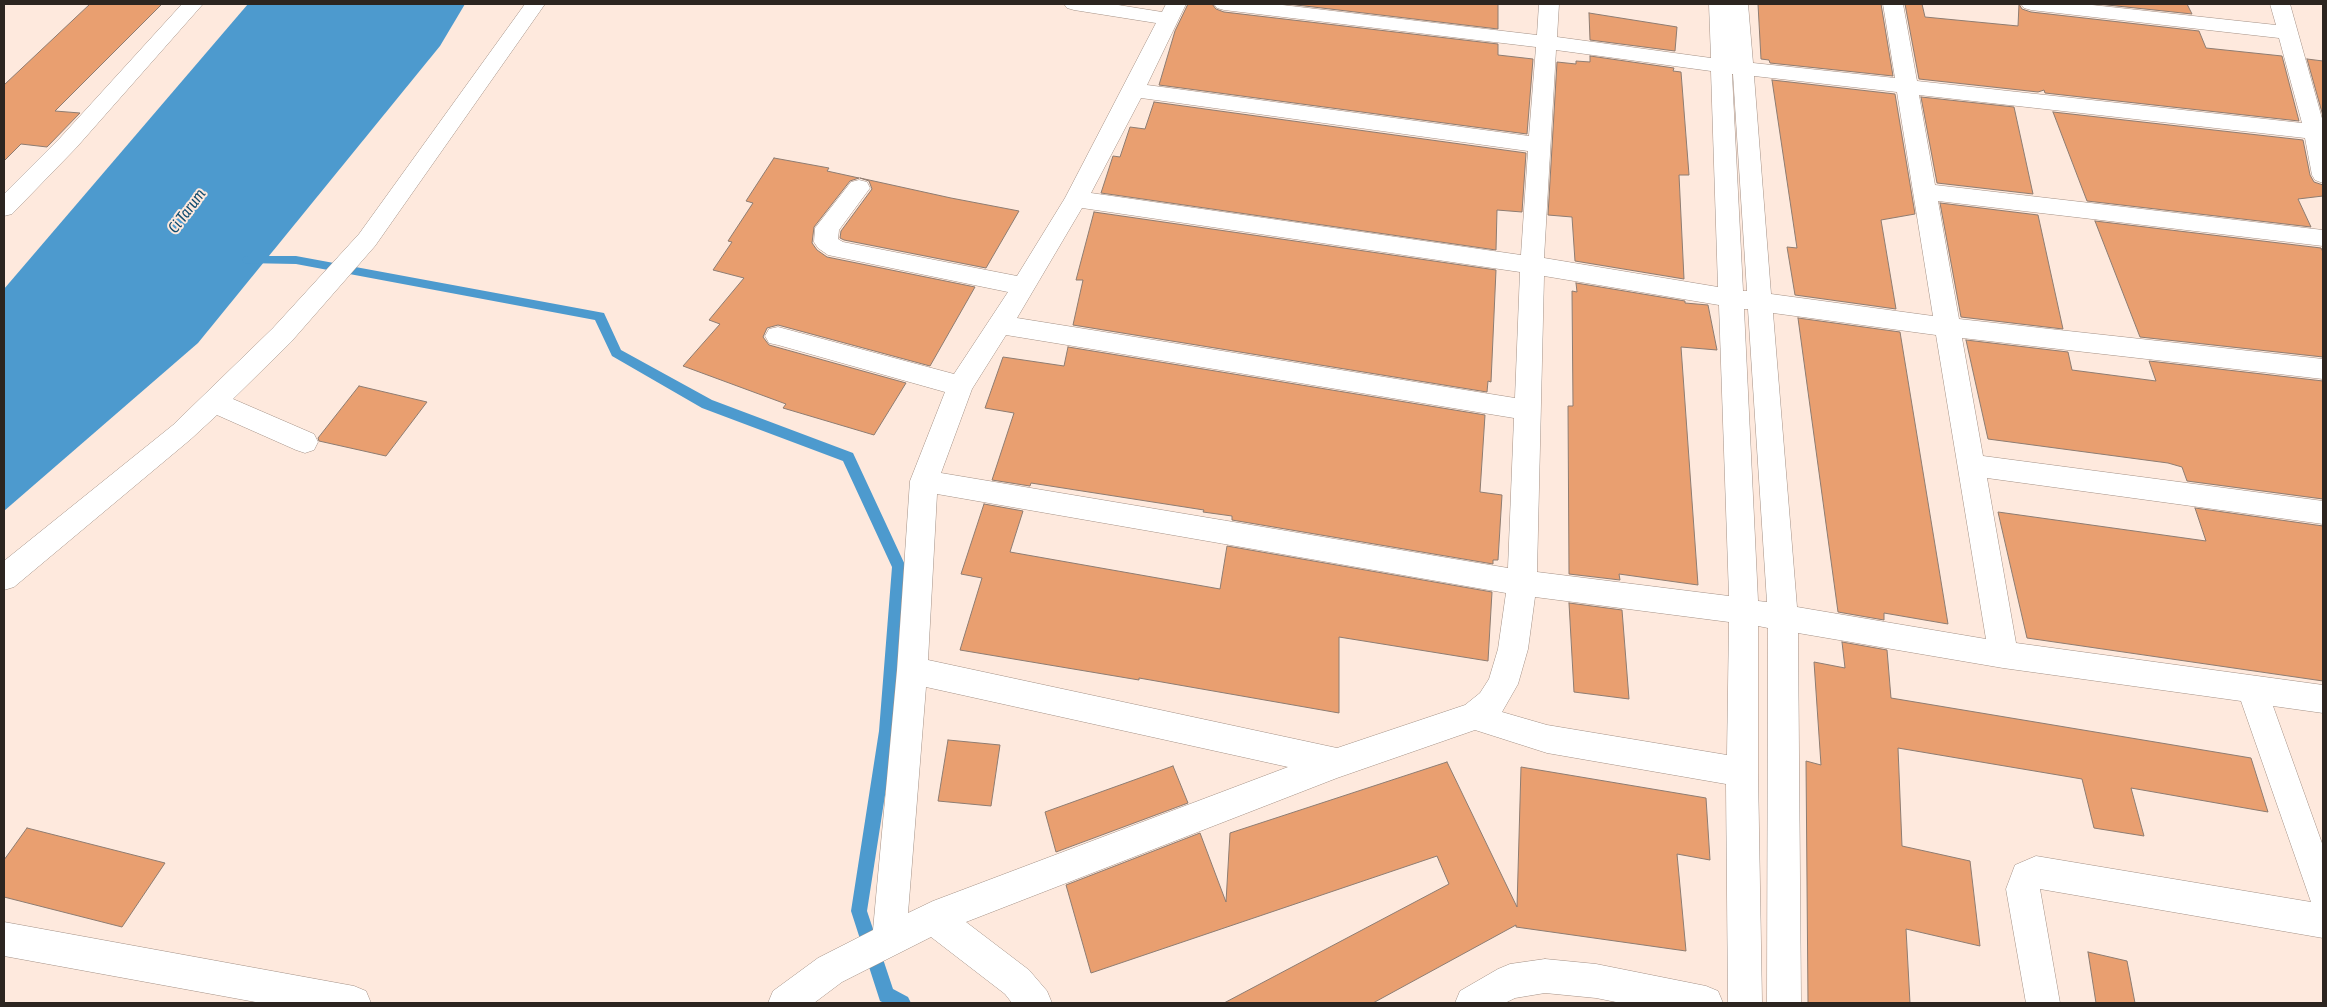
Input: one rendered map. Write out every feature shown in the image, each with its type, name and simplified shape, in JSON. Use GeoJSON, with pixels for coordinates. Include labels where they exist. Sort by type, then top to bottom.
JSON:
{"type":"FeatureCollection","features":[{"type":"Feature","properties":{"kind":"street"},"geometry":{"type":"LineString","coordinates":[[4,208],[68,143],[193,4]]}},
{"type":"Feature","properties":{"kind":"street"},"geometry":{"type":"LineString","coordinates":[[4,578],[182,432],[282,335],[367,240],[535,4]]}},
{"type":"Feature","properties":{"kind":"street"},"geometry":{"type":"LineString","coordinates":[[889,940],[912,670],[924,481],[960,386],[1000,325],[1076,199],[1134,90],[1173,11],[1074,4]]}},
{"type":"Feature","properties":{"kind":"street"},"geometry":{"type":"LineString","coordinates":[[1224,4],[1545,42],[1731,67],[2315,132]]}},
{"type":"Feature","properties":{"kind":"street"},"geometry":{"type":"LineString","coordinates":[[785,1003],[830,970],[933,918],[1337,763],[1475,716],[1491,703],[1503,684],[1513,650],[1522,583],[1532,265],[1541,144],[1545,42],[1549,4]]}},
{"type":"Feature","properties":{"kind":"street"},"geometry":{"type":"LineString","coordinates":[[1893,4],[2003,655]]}},
{"type":"Feature","properties":{"kind":"street"},"geometry":{"type":"LineString","coordinates":[[2031,4],[2288,33]]}},
{"type":"Feature","properties":{"kind":"street"},"geometry":{"type":"LineString","coordinates":[[2280,4],[2315,132],[2323,175]]}},
{"type":"Feature","properties":{"kind":"street"},"geometry":{"type":"LineString","coordinates":[[1729,15],[1731,67],[1731,298],[1744,611],[1742,772],[1745,1003]]}},
{"type":"Feature","properties":{"kind":"street"},"geometry":{"type":"LineString","coordinates":[[1731,67],[1761,301],[1784,618],[1784,1003]]}},
{"type":"Feature","properties":{"kind":"street"},"geometry":{"type":"LineString","coordinates":[[1134,90],[1541,144]]}},
{"type":"Feature","properties":{"kind":"street"},"geometry":{"type":"LineString","coordinates":[[859,188],[827,228],[826,242],[836,249],[1022,286]]}},
{"type":"Feature","properties":{"kind":"street"},"geometry":{"type":"LineString","coordinates":[[1925,192],[2323,238]]}},
{"type":"Feature","properties":{"kind":"street"},"geometry":{"type":"LineString","coordinates":[[1076,199],[1532,265],[1731,298],[1949,327],[2323,369]]}},
{"type":"Feature","properties":{"kind":"street"},"geometry":{"type":"LineString","coordinates":[[1000,325],[1526,410]]}},
{"type":"Feature","properties":{"kind":"street"},"geometry":{"type":"LineString","coordinates":[[778,336],[960,386]]}},
{"type":"Feature","properties":{"kind":"street"},"geometry":{"type":"LineString","coordinates":[[214,402],[306,442]]}},
{"type":"Feature","properties":{"kind":"street"},"geometry":{"type":"LineString","coordinates":[[1970,465],[2323,512]]}},
{"type":"Feature","properties":{"kind":"street"},"geometry":{"type":"LineString","coordinates":[[924,481],[1522,583],[1744,611],[2003,655],[2323,699]]}},
{"type":"Feature","properties":{"kind":"street"},"geometry":{"type":"LineString","coordinates":[[912,670],[1337,763]]}},
{"type":"Feature","properties":{"kind":"street"},"geometry":{"type":"LineString","coordinates":[[2252,690],[2323,892]]}},
{"type":"Feature","properties":{"kind":"street"},"geometry":{"type":"LineString","coordinates":[[1475,716],[1547,739],[1742,772]]}},
{"type":"Feature","properties":{"kind":"street"},"geometry":{"type":"LineString","coordinates":[[2042,1003],[2023,889],[2027,877],[2036,872],[2323,920]]}},
{"type":"Feature","properties":{"kind":"street"},"geometry":{"type":"LineString","coordinates":[[933,918],[1017,982],[1035,1003]]}},
{"type":"Feature","properties":{"kind":"street"},"geometry":{"type":"LineString","coordinates":[[4,939],[354,1003]]}},
{"type":"Feature","properties":{"kind":"street"},"geometry":{"type":"LineString","coordinates":[[1472,1003],[1510,981],[1545,976],[1596,981],[1706,1003]]}},
{"type":"Feature","properties":{"kind":"water","name":"Ci Tarum"},"geometry":{"type":"Polygon","coordinates":[[[248,4],[465,4],[440,46],[198,343],[4,511],[4,289],[248,4]]]}},
{"type":"Feature","properties":{"kind":"building"},"geometry":{"type":"Polygon","coordinates":[[[90,4],[162,4],[55,111],[80,113],[47,147],[21,144],[4,161],[4,85],[90,4]]]}},
{"type":"Feature","properties":{"kind":"building"},"geometry":{"type":"Polygon","coordinates":[[[1188,4],[1212,4],[1216,9],[1224,12],[1498,44],[1498,55],[1533,59],[1527,134],[1159,85],[1175,31],[1188,4]]]}},
{"type":"Feature","properties":{"kind":"building"},"geometry":{"type":"Polygon","coordinates":[[[1288,4],[1498,4],[1498,29],[1288,4]]]}},
{"type":"Feature","properties":{"kind":"building"},"geometry":{"type":"Polygon","coordinates":[[[1758,4],[1881,4],[1893,76],[1770,63],[1769,60],[1761,59],[1758,4]]]}},
{"type":"Feature","properties":{"kind":"building"},"geometry":{"type":"Polygon","coordinates":[[[1905,4],[1922,4],[1925,17],[2018,26],[2019,4],[2022,9],[2031,12],[2199,31],[2206,48],[2282,56],[2299,121],[2045,93],[2044,90],[2038,92],[1919,79],[1905,4]]]}},
{"type":"Feature","properties":{"kind":"building"},"geometry":{"type":"Polygon","coordinates":[[[2098,4],[2187,4],[2192,14],[2098,4]]]}},
{"type":"Feature","properties":{"kind":"building"},"geometry":{"type":"Polygon","coordinates":[[[1589,13],[1677,27],[1675,51],[1590,40],[1589,13]]]}},
{"type":"Feature","properties":{"kind":"building"},"geometry":{"type":"Polygon","coordinates":[[[1590,56],[1674,68],[1673,71],[1681,72],[1689,175],[1679,175],[1684,279],[1575,261],[1572,217],[1548,215],[1557,62],[1576,64],[1576,61],[1590,62],[1590,56]]]}},
{"type":"Feature","properties":{"kind":"building"},"geometry":{"type":"Polygon","coordinates":[[[2307,59],[2323,61],[2323,116],[2307,59]]]}},
{"type":"Feature","properties":{"kind":"building"},"geometry":{"type":"Polygon","coordinates":[[[1772,80],[1895,94],[1915,214],[1881,220],[1896,309],[1795,295],[1787,247],[1797,248],[1772,80]]]}},
{"type":"Feature","properties":{"kind":"building"},"geometry":{"type":"Polygon","coordinates":[[[1921,97],[2014,107],[2033,194],[1937,183],[1921,97]]]}},
{"type":"Feature","properties":{"kind":"building"},"geometry":{"type":"Polygon","coordinates":[[[1154,102],[1526,153],[1522,212],[1497,210],[1496,250],[1101,193],[1113,156],[1120,157],[1130,127],[1145,129],[1154,102]]]}},
{"type":"Feature","properties":{"kind":"building"},"geometry":{"type":"Polygon","coordinates":[[[2053,112],[2303,140],[2310,175],[2314,182],[2323,185],[2323,196],[2298,199],[2311,227],[2087,201],[2053,112]]]}},
{"type":"Feature","properties":{"kind":"building"},"geometry":{"type":"Polygon","coordinates":[[[774,158],[829,168],[827,171],[859,178],[850,181],[814,227],[812,243],[817,250],[827,257],[975,287],[930,366],[778,325],[767,328],[763,337],[769,345],[906,383],[874,435],[783,408],[786,404],[683,366],[720,324],[709,320],[744,278],[713,270],[732,242],[728,241],[753,203],[746,201],[774,158]]]}},
{"type":"Feature","properties":{"kind":"building"},"geometry":{"type":"Polygon","coordinates":[[[860,178],[1019,211],[986,268],[844,240],[840,238],[841,231],[872,189],[869,181],[860,178]]]}},
{"type":"Feature","properties":{"kind":"building"},"geometry":{"type":"Polygon","coordinates":[[[1940,203],[2038,215],[2063,329],[1961,317],[1940,203]]]}},
{"type":"Feature","properties":{"kind":"building"},"geometry":{"type":"Polygon","coordinates":[[[1094,212],[1496,270],[1491,382],[1488,381],[1487,392],[1073,325],[1083,280],[1076,280],[1094,212]]]}},
{"type":"Feature","properties":{"kind":"building"},"geometry":{"type":"Polygon","coordinates":[[[2095,221],[2321,248],[2323,252],[2323,357],[2140,337],[2095,221]]]}},
{"type":"Feature","properties":{"kind":"building"},"geometry":{"type":"Polygon","coordinates":[[[1576,283],[1685,301],[1685,303],[1708,305],[1717,350],[1681,347],[1698,585],[1619,574],[1620,580],[1569,574],[1568,406],[1573,406],[1572,291],[1577,292],[1576,283]]]}},
{"type":"Feature","properties":{"kind":"building"},"geometry":{"type":"Polygon","coordinates":[[[1798,318],[1900,332],[1948,624],[1884,613],[1884,620],[1838,612],[1798,318]]]}},
{"type":"Feature","properties":{"kind":"building"},"geometry":{"type":"Polygon","coordinates":[[[1966,340],[2068,352],[2072,370],[2156,381],[2149,361],[2323,381],[2323,499],[2187,481],[2182,467],[2168,463],[1988,439],[1966,340]]]}},
{"type":"Feature","properties":{"kind":"building"},"geometry":{"type":"Polygon","coordinates":[[[1068,347],[1485,415],[1480,492],[1502,495],[1498,560],[1493,560],[1493,564],[1232,520],[1232,516],[1203,512],[1204,510],[1031,483],[1030,486],[992,480],[1014,413],[985,408],[1003,357],[1064,366],[1068,347]]]}},
{"type":"Feature","properties":{"kind":"building"},"geometry":{"type":"Polygon","coordinates":[[[359,386],[427,402],[386,456],[319,441],[318,438],[359,386]]]}},
{"type":"Feature","properties":{"kind":"building"},"geometry":{"type":"Polygon","coordinates":[[[984,504],[1023,511],[1010,552],[1220,589],[1227,546],[1492,592],[1488,661],[1339,637],[1339,713],[1139,678],[1139,680],[960,650],[982,578],[961,574],[984,504]]]}},
{"type":"Feature","properties":{"kind":"building"},"geometry":{"type":"Polygon","coordinates":[[[2195,508],[2323,526],[2323,681],[2027,638],[1998,512],[2206,541],[2195,508]]]}},
{"type":"Feature","properties":{"kind":"building"},"geometry":{"type":"Polygon","coordinates":[[[1569,603],[1622,610],[1629,699],[1574,692],[1569,603]]]}},
{"type":"Feature","properties":{"kind":"building"},"geometry":{"type":"Polygon","coordinates":[[[1842,642],[1887,650],[1891,698],[2251,758],[2268,812],[2131,788],[2144,836],[2094,828],[2082,779],[1898,748],[1902,846],[1970,861],[1980,946],[1906,929],[1910,1003],[1808,1003],[1806,761],[1821,765],[1814,662],[1845,668],[1842,642]]]}},
{"type":"Feature","properties":{"kind":"building"},"geometry":{"type":"Polygon","coordinates":[[[948,740],[1000,745],[991,806],[938,801],[948,740]]]}},
{"type":"Feature","properties":{"kind":"building"},"geometry":{"type":"Polygon","coordinates":[[[1447,762],[1517,907],[1521,767],[1706,798],[1710,860],[1677,854],[1686,951],[1516,927],[1516,925],[1373,1003],[1224,1003],[1449,884],[1437,856],[1091,973],[1066,885],[1200,833],[1226,902],[1230,833],[1447,762]]]}},
{"type":"Feature","properties":{"kind":"building"},"geometry":{"type":"Polygon","coordinates":[[[1173,766],[1188,803],[1056,852],[1045,812],[1173,766]]]}},
{"type":"Feature","properties":{"kind":"building"},"geometry":{"type":"Polygon","coordinates":[[[27,828],[165,863],[122,927],[4,897],[4,860],[27,828]]]}},
{"type":"Feature","properties":{"kind":"building"},"geometry":{"type":"Polygon","coordinates":[[[2088,952],[2127,961],[2135,1003],[2096,1003],[2088,952]]]}},
{"type":"Feature","properties":{"kind":"waterway"},"geometry":{"type":"LineString","coordinates":[[248,260],[296,260],[600,316],[616,353],[707,404],[848,457],[899,567],[887,731],[859,911],[886,995],[902,1003]]}}]}
